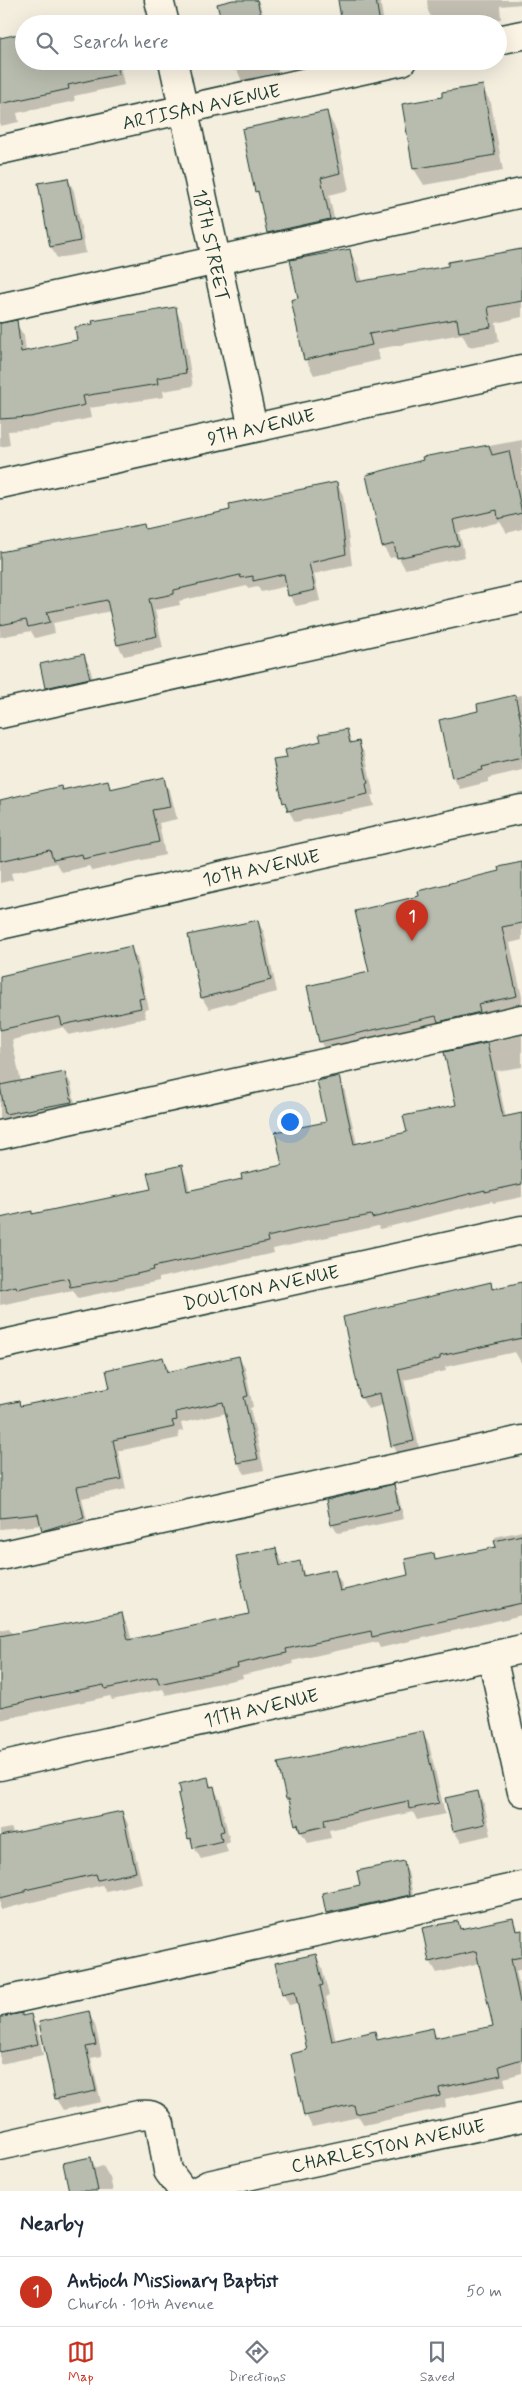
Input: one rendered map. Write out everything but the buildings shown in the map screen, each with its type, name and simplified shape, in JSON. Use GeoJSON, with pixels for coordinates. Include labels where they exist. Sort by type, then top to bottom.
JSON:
{"type":"FeatureCollection","features":[{"type":"Feature","properties":{"kind":"street"},"geometry":{"type":"LineString","coordinates":[[160,0],[163,15]]}},
{"type":"Feature","properties":{"kind":"street"},"geometry":{"type":"LineString","coordinates":[[507,38],[522,35]]}},
{"type":"Feature","properties":{"kind":"street","name":"18TH STREET"},"geometry":{"type":"LineString","coordinates":[[175,70],[252,428]]}},
{"type":"Feature","properties":{"kind":"street","name":"ARTISAN AVENUE"},"geometry":{"type":"LineString","coordinates":[[0,150],[361,70]]}},
{"type":"Feature","properties":{"kind":"street"},"geometry":{"type":"LineString","coordinates":[[0,308],[522,192]]}},
{"type":"Feature","properties":{"kind":"street","name":"9TH AVENUE"},"geometry":{"type":"LineString","coordinates":[[0,484],[522,369]]}},
{"type":"Feature","properties":{"kind":"street"},"geometry":{"type":"LineString","coordinates":[[0,714],[522,598]]}},
{"type":"Feature","properties":{"kind":"street","name":"10TH AVENUE"},"geometry":{"type":"LineString","coordinates":[[0,925],[522,809]]}},
{"type":"Feature","properties":{"kind":"street"},"geometry":{"type":"LineString","coordinates":[[0,1135],[522,1019]]}},
{"type":"Feature","properties":{"kind":"street","name":"DOULTON AVENUE"},"geometry":{"type":"LineString","coordinates":[[0,1345],[522,1230]]}},
{"type":"Feature","properties":{"kind":"street"},"geometry":{"type":"LineString","coordinates":[[0,1556],[522,1440]]}},
{"type":"Feature","properties":{"kind":"street","name":"11TH AVENUE"},"geometry":{"type":"LineString","coordinates":[[0,1766],[522,1649]]}},
{"type":"Feature","properties":{"kind":"street"},"geometry":{"type":"LineString","coordinates":[[492,1656],[522,1792]]}},
{"type":"Feature","properties":{"kind":"street"},"geometry":{"type":"LineString","coordinates":[[0,2002],[522,1886]]}},
{"type":"Feature","properties":{"kind":"street"},"geometry":{"type":"LineString","coordinates":[[0,2146],[138,2114],[151,2114],[158,2119],[160,2124],[168,2172],[183,2191]]}},
{"type":"Feature","properties":{"kind":"street","name":"CHARLESTON AVENUE"},"geometry":{"type":"LineString","coordinates":[[196,2191],[208,2185],[522,2117]]}},
{"type":"Feature","properties":{"kind":"place","name":"Antioch Missionary Baptist"},"geometry":{"type":"Point","coordinates":[412,941]}}]}
